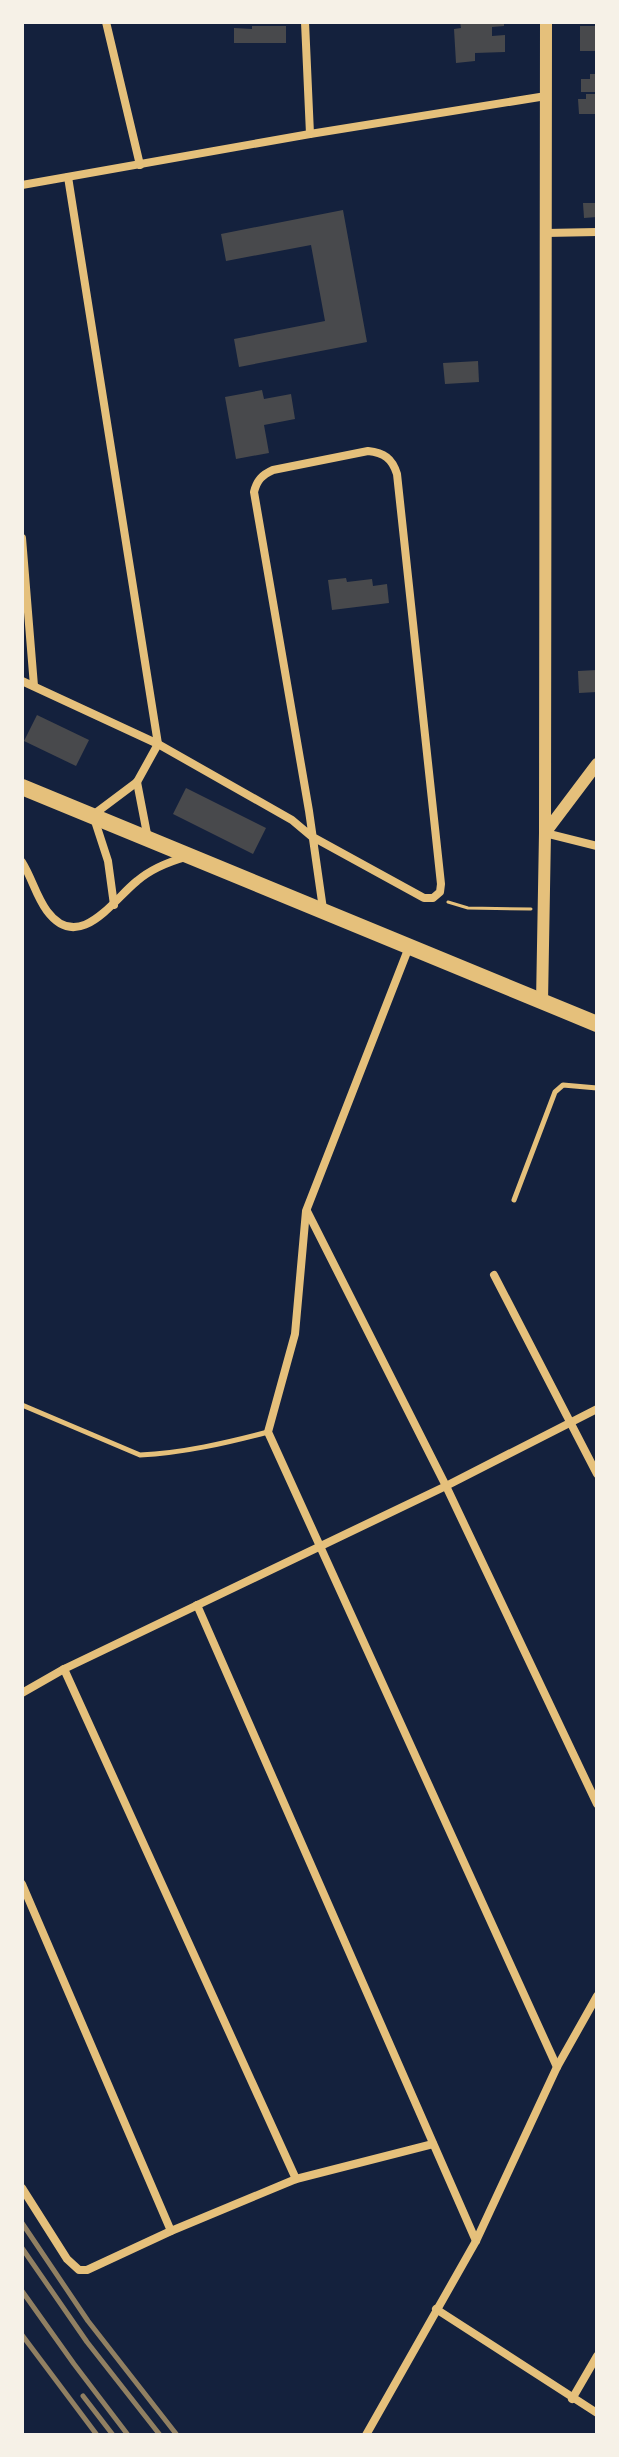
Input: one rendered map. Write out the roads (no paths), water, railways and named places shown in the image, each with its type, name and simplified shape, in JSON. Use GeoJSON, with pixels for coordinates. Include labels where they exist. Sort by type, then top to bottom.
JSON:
{"type":"FeatureCollection","features":[{"type":"Feature","properties":{"kind":"main road"},"geometry":{"type":"LineString","coordinates":[[22,787],[597,1024]]}},
{"type":"Feature","properties":{"kind":"street"},"geometry":{"type":"LineString","coordinates":[[106,22],[140,165]]}},
{"type":"Feature","properties":{"kind":"street"},"geometry":{"type":"LineString","coordinates":[[305,22],[310,134]]}},
{"type":"Feature","properties":{"kind":"street"},"geometry":{"type":"LineString","coordinates":[[542,1002],[546,22]]}},
{"type":"Feature","properties":{"kind":"street"},"geometry":{"type":"LineString","coordinates":[[22,185],[546,96]]}},
{"type":"Feature","properties":{"kind":"street"},"geometry":{"type":"LineString","coordinates":[[68,177],[158,744],[137,782],[93,815],[108,861],[114,905]]}},
{"type":"Feature","properties":{"kind":"street"},"geometry":{"type":"LineString","coordinates":[[546,233],[597,232]]}},
{"type":"Feature","properties":{"kind":"street"},"geometry":{"type":"LineString","coordinates":[[22,681],[158,744],[292,820],[311,836],[424,898],[433,898],[440,892],[441,884],[394,463],[379,452],[368,451],[273,470],[257,482],[254,492],[309,811],[311,836],[324,913]]}},
{"type":"Feature","properties":{"kind":"street"},"geometry":{"type":"LineString","coordinates":[[22,538],[34,686]]}},
{"type":"Feature","properties":{"kind":"street"},"geometry":{"type":"LineString","coordinates":[[545,833],[597,764]]}},
{"type":"Feature","properties":{"kind":"street"},"geometry":{"type":"LineString","coordinates":[[137,782],[148,839]]}},
{"type":"Feature","properties":{"kind":"street"},"geometry":{"type":"LineString","coordinates":[[545,833],[597,846]]}},
{"type":"Feature","properties":{"kind":"street"},"geometry":{"type":"LineString","coordinates":[[22,862],[49,914],[61,924],[73,927],[88,924],[151,871],[189,856]]}},
{"type":"Feature","properties":{"kind":"street"},"geometry":{"type":"LineString","coordinates":[[409,947],[306,1211],[295,1334],[268,1432],[557,2067]]}},
{"type":"Feature","properties":{"kind":"street"},"geometry":{"type":"LineString","coordinates":[[306,1211],[446,1486],[597,1804]]}},
{"type":"Feature","properties":{"kind":"street"},"geometry":{"type":"LineString","coordinates":[[494,1275],[597,1474]]}},
{"type":"Feature","properties":{"kind":"street"},"geometry":{"type":"LineString","coordinates":[[22,1693],[64,1669],[446,1486],[597,1409]]}},
{"type":"Feature","properties":{"kind":"street"},"geometry":{"type":"LineString","coordinates":[[197,1605],[476,2241]]}},
{"type":"Feature","properties":{"kind":"street"},"geometry":{"type":"LineString","coordinates":[[64,1669],[296,2179]]}},
{"type":"Feature","properties":{"kind":"street"},"geometry":{"type":"LineString","coordinates":[[22,1884],[171,2231]]}},
{"type":"Feature","properties":{"kind":"street"},"geometry":{"type":"LineString","coordinates":[[366,2435],[476,2241],[557,2067],[597,1996]]}},
{"type":"Feature","properties":{"kind":"street"},"geometry":{"type":"LineString","coordinates":[[22,2188],[67,2259],[79,2270],[87,2270],[296,2179],[433,2144]]}},
{"type":"Feature","properties":{"kind":"street"},"geometry":{"type":"LineString","coordinates":[[436,2309],[597,2413]]}},
{"type":"Feature","properties":{"kind":"street"},"geometry":{"type":"LineString","coordinates":[[572,2399],[597,2356]]}},
{"type":"Feature","properties":{"kind":"lane"},"geometry":{"type":"LineString","coordinates":[[514,1200],[555,1092],[563,1085],[597,1088]]}},
{"type":"Feature","properties":{"kind":"lane"},"geometry":{"type":"LineString","coordinates":[[22,1405],[140,1455],[215,1445],[268,1432]]}},
{"type":"Feature","properties":{"kind":"railway"},"geometry":{"type":"LineString","coordinates":[[22,2223],[88,2321],[177,2435]]}},
{"type":"Feature","properties":{"kind":"railway"},"geometry":{"type":"LineString","coordinates":[[22,2248],[87,2342],[160,2435]]}},
{"type":"Feature","properties":{"kind":"railway"},"geometry":{"type":"LineString","coordinates":[[22,2291],[128,2435]]}},
{"type":"Feature","properties":{"kind":"railway"},"geometry":{"type":"LineString","coordinates":[[22,2335],[97,2435]]}},
{"type":"Feature","properties":{"kind":"railway"},"geometry":{"type":"LineString","coordinates":[[83,2396],[113,2435]]}}]}
